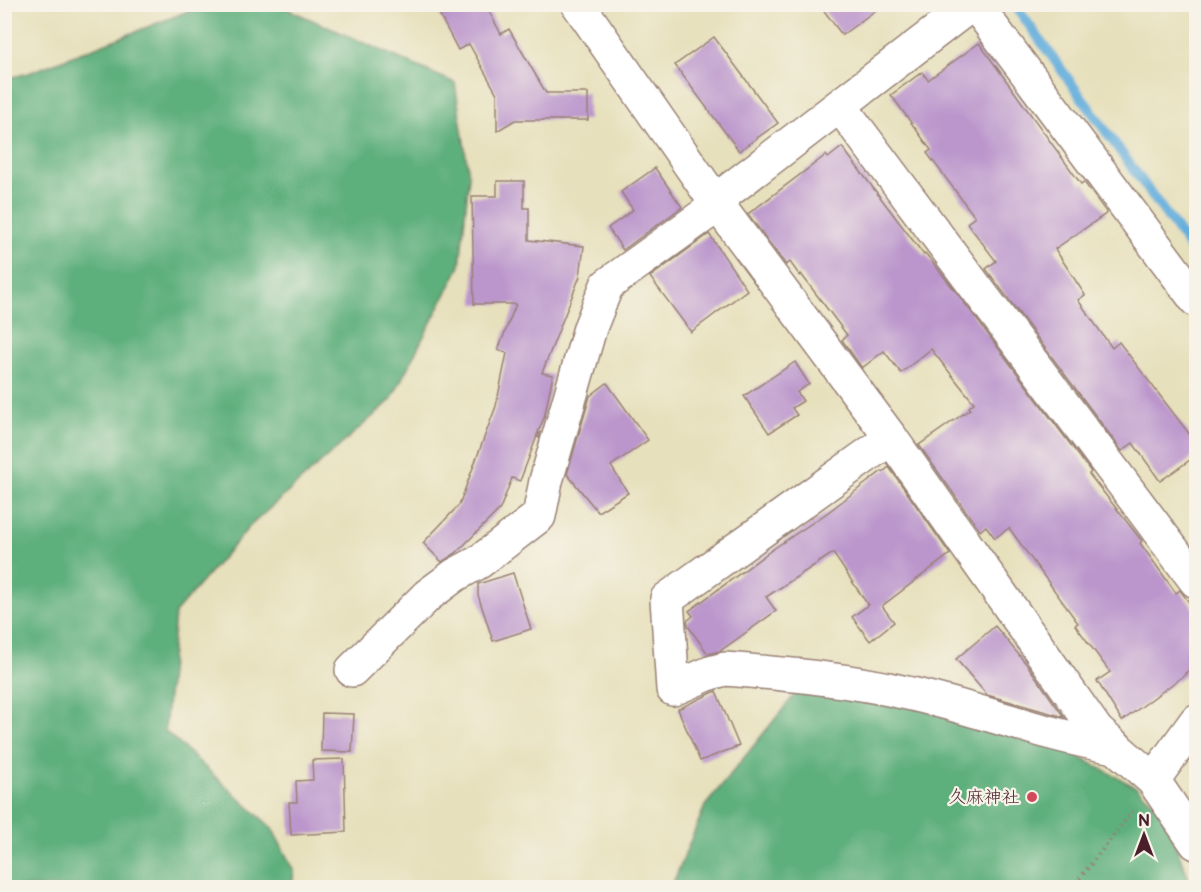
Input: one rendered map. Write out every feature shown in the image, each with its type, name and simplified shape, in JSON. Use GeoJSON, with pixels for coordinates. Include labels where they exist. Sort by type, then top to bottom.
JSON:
{"type":"FeatureCollection","features":[{"type":"Feature","properties":{"kind":"street"},"geometry":{"type":"LineString","coordinates":[[578,4],[716,203],[891,438],[1097,731],[1154,782],[1197,843]]}},
{"type":"Feature","properties":{"kind":"street"},"geometry":{"type":"LineString","coordinates":[[352,670],[428,595],[455,575],[479,562],[539,516],[546,481],[590,328],[607,285],[973,4],[1197,300]]}},
{"type":"Feature","properties":{"kind":"street"},"geometry":{"type":"LineString","coordinates":[[840,106],[1197,581]]}},
{"type":"Feature","properties":{"kind":"street"},"geometry":{"type":"LineString","coordinates":[[891,438],[667,599],[672,689],[725,669],[834,679],[908,693],[1080,742],[1116,747]]}},
{"type":"Feature","properties":{"kind":"street"},"geometry":{"type":"LineString","coordinates":[[1154,782],[1197,721]]}},
{"type":"Feature","properties":{"kind":"path"},"geometry":{"type":"LineString","coordinates":[[1072,888],[1154,782]]}},
{"type":"Feature","properties":{"kind":"green space"},"geometry":{"type":"Polygon","coordinates":[[[276,4],[455,83],[469,176],[460,266],[391,400],[250,526],[175,613],[165,731],[272,828],[294,871],[292,887],[5,887],[5,79],[29,73],[204,5],[276,4]]]}},
{"type":"Feature","properties":{"kind":"green space"},"geometry":{"type":"Polygon","coordinates":[[[796,693],[847,694],[932,705],[1066,750],[1136,787],[1158,807],[1192,887],[671,888],[705,806],[796,693]]]}},
{"type":"Feature","properties":{"kind":"building"},"geometry":{"type":"Polygon","coordinates":[[[434,4],[485,4],[501,34],[509,29],[546,93],[588,93],[588,120],[515,120],[497,131],[497,94],[469,44],[458,50],[434,4]]]}},
{"type":"Feature","properties":{"kind":"building"},"geometry":{"type":"Polygon","coordinates":[[[819,4],[884,4],[842,35],[819,4]]]}},
{"type":"Feature","properties":{"kind":"building"},"geometry":{"type":"Polygon","coordinates":[[[714,37],[778,123],[739,151],[675,65],[714,37]]]}},
{"type":"Feature","properties":{"kind":"building"},"geometry":{"type":"Polygon","coordinates":[[[979,43],[1081,184],[1084,182],[1107,213],[1055,249],[1085,295],[1078,300],[1112,348],[1119,342],[1197,444],[1197,455],[1160,481],[1133,443],[1122,451],[986,269],[996,261],[967,223],[975,217],[927,153],[931,150],[891,95],[922,72],[928,80],[979,43]]]}},
{"type":"Feature","properties":{"kind":"building"},"geometry":{"type":"Polygon","coordinates":[[[842,147],[924,255],[926,254],[957,293],[1091,472],[1089,474],[1142,541],[1140,543],[1176,593],[1180,590],[1197,613],[1197,665],[1122,721],[1097,681],[1110,672],[1075,625],[1078,623],[1009,528],[995,538],[986,526],[980,531],[919,445],[970,409],[969,407],[974,403],[931,349],[901,373],[884,351],[862,368],[842,340],[847,335],[801,274],[800,276],[790,262],[786,265],[748,214],[826,155],[828,158],[842,147]]]}},
{"type":"Feature","properties":{"kind":"building"},"geometry":{"type":"Polygon","coordinates":[[[655,168],[682,207],[623,250],[608,228],[633,210],[621,192],[655,168]]]}},
{"type":"Feature","properties":{"kind":"building"},"geometry":{"type":"Polygon","coordinates":[[[497,181],[524,181],[524,208],[529,208],[529,240],[584,246],[580,276],[542,373],[553,375],[544,418],[537,435],[540,433],[539,438],[537,436],[520,481],[512,478],[500,509],[456,553],[442,562],[423,543],[459,505],[496,406],[507,353],[498,350],[516,304],[474,304],[472,196],[497,196],[497,181]]]}},
{"type":"Feature","properties":{"kind":"building"},"geometry":{"type":"Polygon","coordinates":[[[709,234],[747,290],[691,332],[650,277],[709,234]]]}},
{"type":"Feature","properties":{"kind":"building"},"geometry":{"type":"Polygon","coordinates":[[[795,362],[809,384],[797,392],[803,401],[792,408],[797,415],[769,433],[744,396],[795,362]]]}},
{"type":"Feature","properties":{"kind":"building"},"geometry":{"type":"Polygon","coordinates":[[[607,383],[648,440],[611,466],[628,493],[598,512],[567,474],[590,396],[607,383]]]}},
{"type":"Feature","properties":{"kind":"building"},"geometry":{"type":"Polygon","coordinates":[[[889,467],[950,554],[882,606],[894,622],[870,641],[852,617],[868,605],[833,553],[766,597],[776,611],[720,651],[708,654],[688,626],[687,621],[693,616],[689,611],[889,467]]]}},
{"type":"Feature","properties":{"kind":"building"},"geometry":{"type":"Polygon","coordinates":[[[513,573],[531,629],[493,641],[478,595],[478,584],[513,573]]]}},
{"type":"Feature","properties":{"kind":"building"},"geometry":{"type":"Polygon","coordinates":[[[995,626],[1028,666],[1064,717],[987,695],[956,659],[995,626]]]}},
{"type":"Feature","properties":{"kind":"building"},"geometry":{"type":"Polygon","coordinates":[[[716,691],[739,746],[700,761],[678,709],[716,691]]]}},
{"type":"Feature","properties":{"kind":"building"},"geometry":{"type":"Polygon","coordinates":[[[322,713],[354,714],[352,752],[321,751],[322,713]]]}},
{"type":"Feature","properties":{"kind":"building"},"geometry":{"type":"Polygon","coordinates":[[[344,759],[346,832],[291,835],[289,802],[297,802],[296,781],[313,780],[312,760],[344,759]]]}},
{"type":"Feature","properties":{"kind":"waterway"},"geometry":{"type":"LineString","coordinates":[[1014,4],[1196,256]]}},
{"type":"Feature","properties":{"kind":"place","name":"久麻神社"},"geometry":{"type":"Point","coordinates":[1032,797]}}]}
